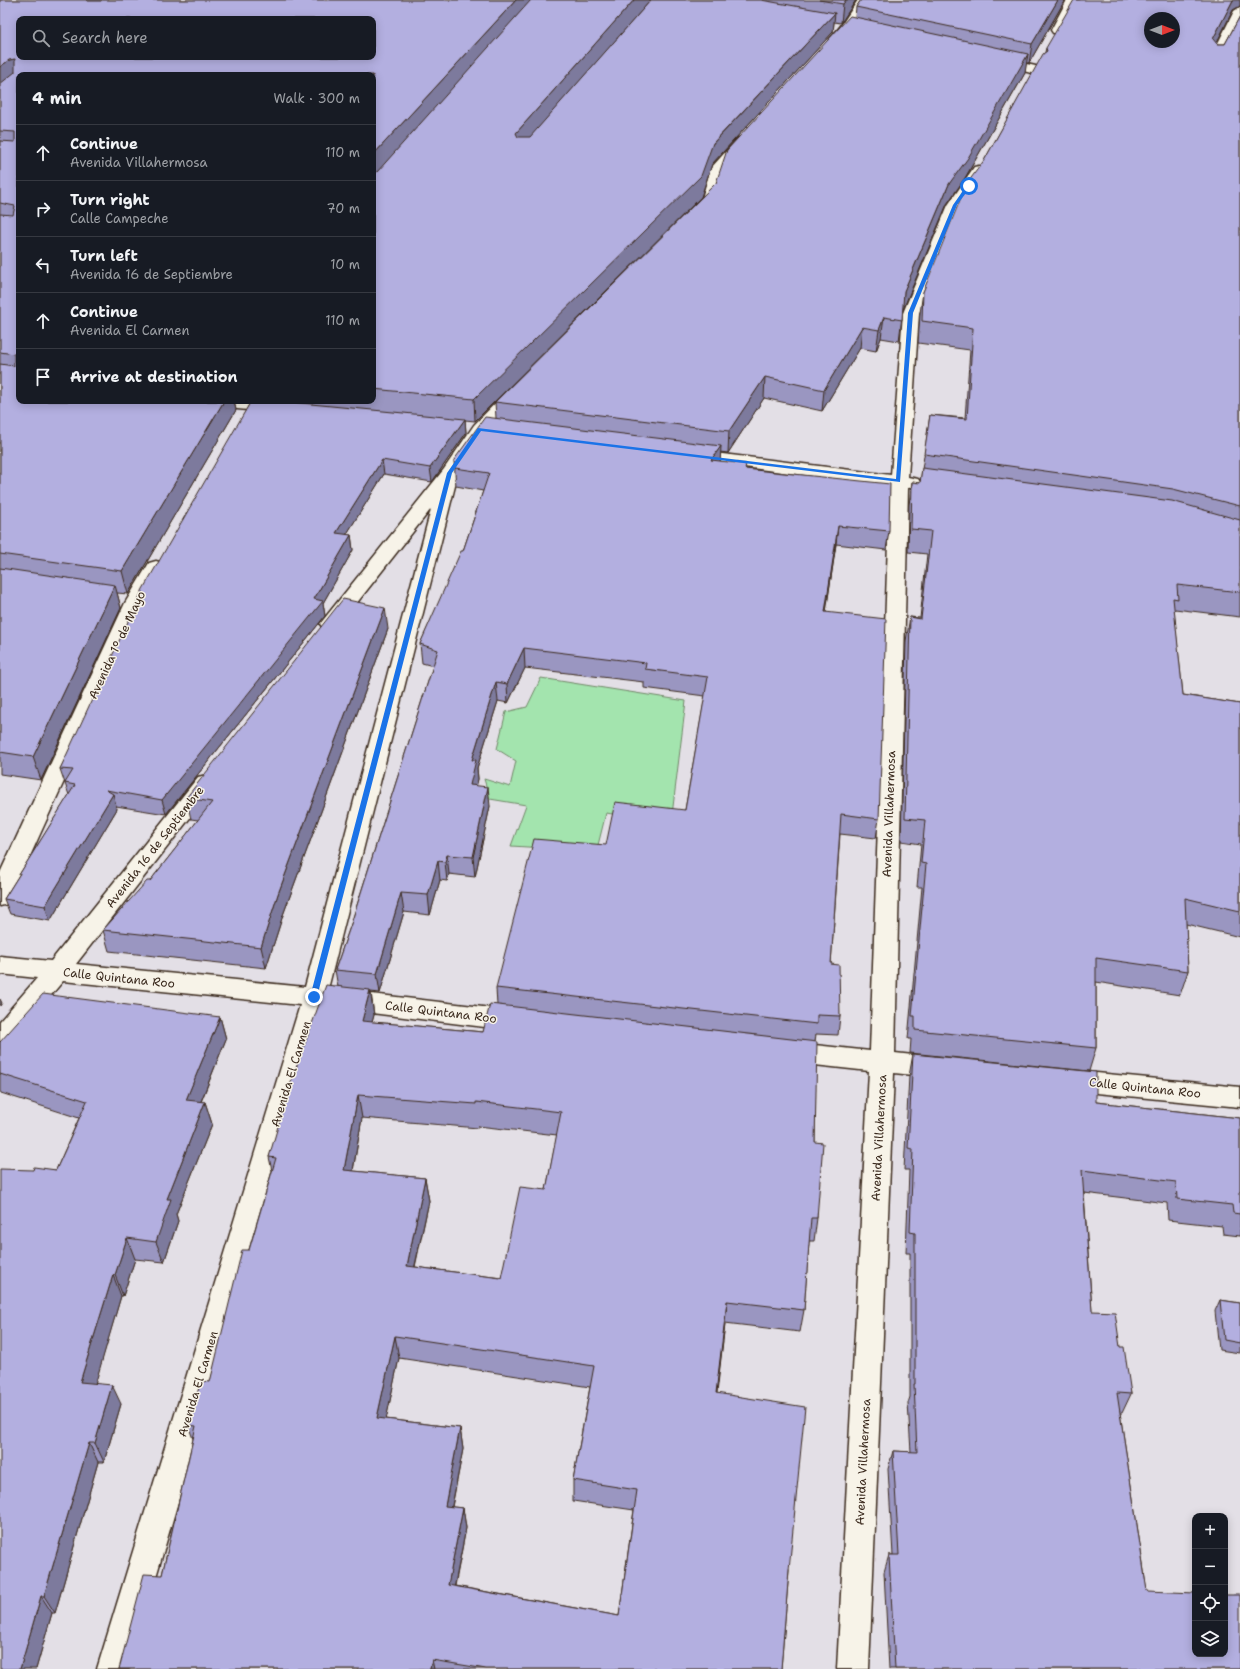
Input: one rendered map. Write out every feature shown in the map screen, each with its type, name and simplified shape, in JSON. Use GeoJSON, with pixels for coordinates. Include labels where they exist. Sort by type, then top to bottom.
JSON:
{"type":"FeatureCollection","features":[{"type":"Feature","properties":{"kind":"street"},"geometry":{"type":"LineString","coordinates":[[824,52],[845,29],[864,0]]}},
{"type":"Feature","properties":{"kind":"street"},"geometry":{"type":"LineString","coordinates":[[1051,42],[1073,0]]}},
{"type":"Feature","properties":{"kind":"street"},"geometry":{"type":"LineString","coordinates":[[1216,59],[1240,11]]}},
{"type":"Feature","properties":{"kind":"street"},"geometry":{"type":"LineString","coordinates":[[830,26],[860,32]]}},
{"type":"Feature","properties":{"kind":"street"},"geometry":{"type":"LineString","coordinates":[[1028,83],[1043,56]]}},
{"type":"Feature","properties":{"kind":"street"},"geometry":{"type":"LineString","coordinates":[[982,58],[1036,70]]}},
{"type":"Feature","properties":{"kind":"street"},"geometry":{"type":"LineString","coordinates":[[687,222],[709,199],[718,168],[750,133]]}},
{"type":"Feature","properties":{"kind":"street","name":"Avenida Villahermosa"},"geometry":{"type":"LineString","coordinates":[[853,1669],[882,1062],[898,481],[911,313],[955,205],[985,159]]}},
{"type":"Feature","properties":{"kind":"street"},"geometry":{"type":"LineString","coordinates":[[322,635],[450,473],[472,428],[530,379]]}},
{"type":"Feature","properties":{"kind":"street"},"geometry":{"type":"LineString","coordinates":[[224,404],[247,408],[294,409]]}},
{"type":"Feature","properties":{"kind":"street"},"geometry":{"type":"LineString","coordinates":[[472,428],[503,432]]}},
{"type":"Feature","properties":{"kind":"street"},"geometry":{"type":"LineString","coordinates":[[677,453],[930,485]]}},
{"type":"Feature","properties":{"kind":"street","name":"Avenida El Carmen"},"geometry":{"type":"LineString","coordinates":[[113,1669],[314,997],[450,473]]}},
{"type":"Feature","properties":{"kind":"street","name":"Avenida 1º de Mayo"},"geometry":{"type":"LineString","coordinates":[[0,898],[128,602],[166,548]]}},
{"type":"Feature","properties":{"kind":"street","name":"Avenida 16 de Septiembre"},"geometry":{"type":"LineString","coordinates":[[0,1038],[56,972],[218,766]]}},
{"type":"Feature","properties":{"kind":"street","name":"Calle Quintana Roo"},"geometry":{"type":"LineString","coordinates":[[0,965],[56,972],[314,997],[535,1023]]}},
{"type":"Feature","properties":{"kind":"street"},"geometry":{"type":"LineString","coordinates":[[764,1049],[962,1070]]}},
{"type":"Feature","properties":{"kind":"street","name":"Calle Quintana Roo"},"geometry":{"type":"LineString","coordinates":[[1041,1078],[1240,1097]]}},
{"type":"Feature","properties":{"kind":"green space"},"geometry":{"type":"Polygon","coordinates":[[[541,678],[686,701],[671,823],[606,813],[587,889],[561,849],[511,846],[526,805],[490,799],[484,779],[510,787],[516,761],[497,749],[506,712],[527,707],[541,678]]]}},
{"type":"Feature","properties":{"kind":"building"},"geometry":{"type":"Polygon","coordinates":[[[0,0],[516,0],[376,152],[376,72],[16,72],[16,404],[222,404],[122,571],[0,554],[0,364],[14,366],[14,354],[0,352],[0,214],[13,215],[15,206],[0,203],[0,141],[15,142],[15,132],[0,131],[0,84],[15,72],[15,59],[9,60],[0,67],[0,0]]]}},
{"type":"Feature","properties":{"kind":"building"},"geometry":{"type":"Polygon","coordinates":[[[531,0],[634,0],[516,133],[518,137],[530,137],[651,0],[761,0],[835,13],[713,143],[701,176],[474,399],[376,389],[377,172],[531,0]]]}},
{"type":"Feature","properties":{"kind":"building"},"geometry":{"type":"Polygon","coordinates":[[[819,0],[846,0],[843,4],[819,0]]]}},
{"type":"Feature","properties":{"kind":"building"},"geometry":{"type":"Polygon","coordinates":[[[861,0],[1058,0],[1032,44],[856,7],[861,0]]]}},
{"type":"Feature","properties":{"kind":"building"},"geometry":{"type":"Polygon","coordinates":[[[1074,0],[1233,0],[1213,39],[1217,44],[1225,44],[1240,16],[1240,506],[1173,489],[924,454],[930,415],[967,419],[973,328],[922,321],[923,292],[966,185],[985,159],[1043,54],[1047,51],[1046,48],[1074,0]]]}},
{"type":"Feature","properties":{"kind":"building"},"geometry":{"type":"Polygon","coordinates":[[[850,16],[1028,54],[968,158],[949,184],[904,291],[902,320],[884,317],[879,330],[862,327],[824,390],[765,377],[729,431],[495,402],[716,183],[727,150],[850,16]]]}},
{"type":"Feature","properties":{"kind":"building"},"geometry":{"type":"Polygon","coordinates":[[[249,404],[311,404],[465,419],[430,468],[382,460],[336,533],[351,535],[314,599],[323,601],[162,800],[106,790],[113,794],[45,906],[4,899],[75,785],[65,783],[73,770],[60,769],[143,589],[249,404]]]}},
{"type":"Feature","properties":{"kind":"building"},"geometry":{"type":"Polygon","coordinates":[[[485,417],[721,446],[711,460],[746,464],[745,469],[890,484],[889,531],[838,526],[825,612],[886,619],[879,819],[841,814],[831,964],[839,965],[840,1016],[817,1015],[817,1024],[496,988],[534,839],[606,845],[615,802],[685,810],[708,677],[645,669],[646,663],[524,648],[507,684],[496,682],[472,760],[476,760],[470,785],[488,787],[473,857],[447,855],[445,862],[438,861],[428,895],[401,893],[377,974],[335,970],[438,650],[420,644],[461,551],[463,551],[489,473],[455,468],[454,460],[485,417]]]}},
{"type":"Feature","properties":{"kind":"building"},"geometry":{"type":"Polygon","coordinates":[[[922,468],[1172,501],[1240,520],[1240,592],[1177,585],[1178,599],[1173,598],[1183,695],[1240,704],[1240,911],[1185,898],[1188,971],[1096,958],[1096,1048],[915,1030],[915,1016],[912,1016],[926,864],[921,863],[925,820],[905,818],[910,617],[921,619],[931,531],[911,529],[912,482],[920,483],[922,468]]]}},
{"type":"Feature","properties":{"kind":"building"},"geometry":{"type":"Polygon","coordinates":[[[0,568],[115,585],[33,757],[0,752],[0,568]]]}},
{"type":"Feature","properties":{"kind":"building"},"geometry":{"type":"Polygon","coordinates":[[[343,599],[385,608],[278,894],[261,947],[103,930],[147,881],[150,881],[212,802],[186,798],[343,599]]]}},
{"type":"Feature","properties":{"kind":"building"},"geometry":{"type":"Polygon","coordinates":[[[326,985],[370,990],[362,1021],[483,1032],[490,1004],[817,1042],[815,1142],[823,1143],[817,1218],[811,1218],[804,1310],[727,1301],[716,1393],[805,1407],[781,1669],[486,1669],[432,1660],[430,1669],[119,1669],[144,1574],[162,1575],[196,1426],[188,1425],[188,1423],[201,1381],[210,1382],[242,1250],[249,1250],[276,1158],[269,1157],[291,1082],[326,985]],[[358,1095],[344,1170],[425,1178],[407,1266],[501,1278],[520,1187],[546,1190],[561,1112],[476,1102],[476,1104],[358,1095]],[[395,1336],[377,1418],[460,1428],[445,1506],[463,1508],[448,1585],[619,1616],[637,1490],[573,1480],[594,1366],[395,1336]]]}},
{"type":"Feature","properties":{"kind":"building"},"geometry":{"type":"Polygon","coordinates":[[[43,994],[220,1017],[186,1100],[205,1102],[167,1199],[171,1199],[156,1242],[127,1238],[115,1275],[113,1275],[80,1382],[112,1385],[95,1443],[89,1443],[44,1596],[41,1596],[20,1669],[0,1669],[0,1169],[33,1170],[34,1167],[56,1170],[87,1101],[0,1074],[0,1042],[43,994]]]}},
{"type":"Feature","properties":{"kind":"building"},"geometry":{"type":"Polygon","coordinates":[[[913,1054],[1096,1072],[1096,1102],[1240,1118],[1240,1214],[1233,1213],[1232,1205],[1177,1199],[1176,1182],[1082,1170],[1092,1311],[1115,1312],[1120,1347],[1124,1347],[1131,1394],[1117,1393],[1147,1591],[1192,1593],[1192,1657],[1228,1657],[1228,1595],[1240,1595],[1240,1669],[895,1669],[889,1555],[899,1555],[893,1451],[917,1452],[914,1384],[915,1233],[910,1232],[913,1149],[908,1148],[913,1054]]]}},
{"type":"Feature","properties":{"kind":"building"},"geometry":{"type":"Polygon","coordinates":[[[1220,1300],[1240,1303],[1240,1343],[1224,1340],[1220,1300]]]}},
{"type":"Feature","properties":{"kind":"route"},"geometry":{"type":"LineString","coordinates":[[314,997],[450,473],[480,429],[898,481],[911,313],[955,205],[969,186]]}}]}
